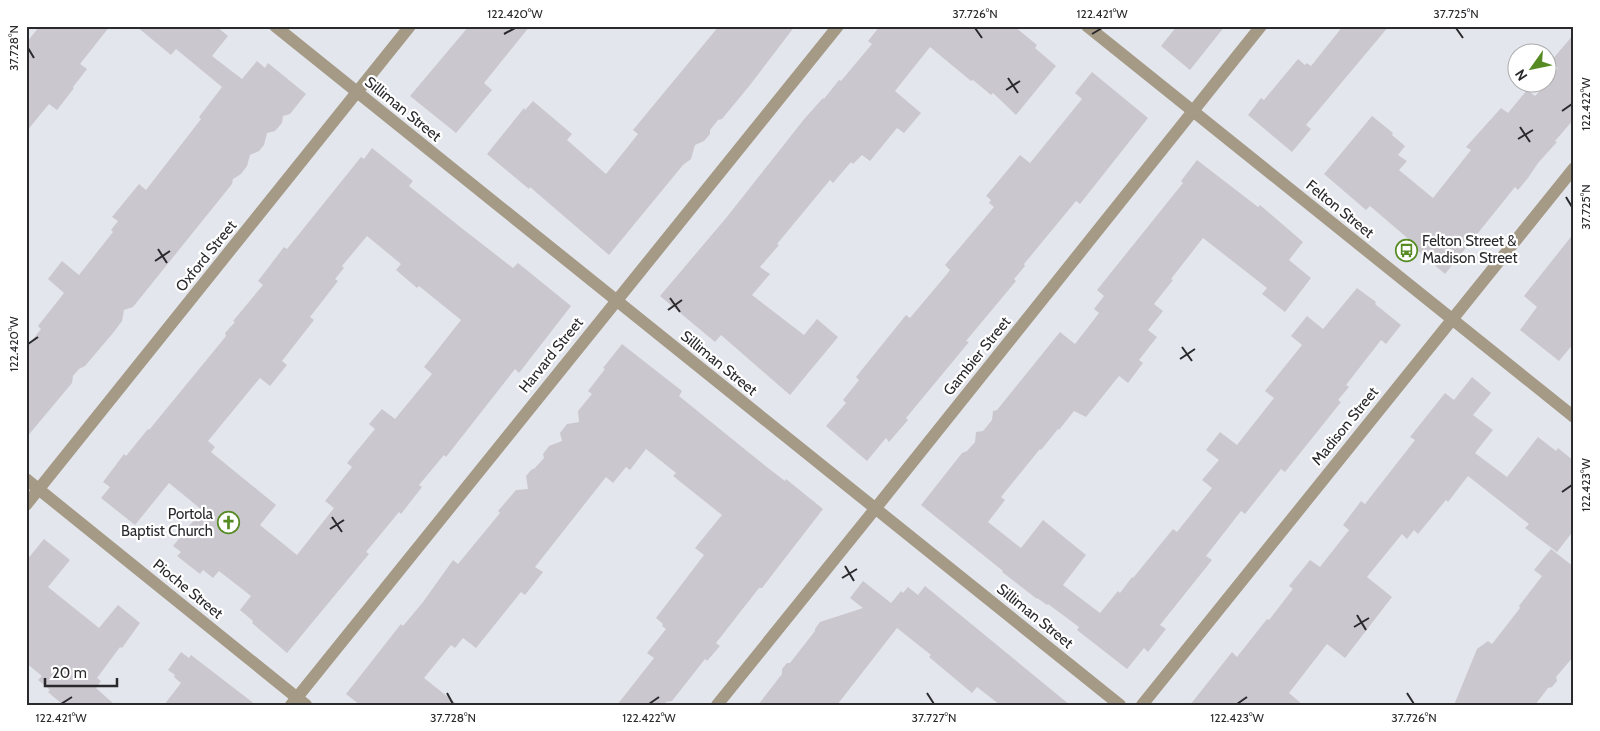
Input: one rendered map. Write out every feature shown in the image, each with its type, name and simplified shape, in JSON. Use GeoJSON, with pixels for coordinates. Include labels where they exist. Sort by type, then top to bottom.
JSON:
{"type":"FeatureCollection","features":[{"type":"Feature","properties":{"kind":"street","name":"Silliman Street"},"geometry":{"type":"LineString","coordinates":[[275,26],[1120,705]]}},
{"type":"Feature","properties":{"kind":"street","name":"Oxford Street"},"geometry":{"type":"LineString","coordinates":[[26,505],[410,26]]}},
{"type":"Feature","properties":{"kind":"street","name":"Harvard Street"},"geometry":{"type":"LineString","coordinates":[[298,702],[616,301],[838,26]]}},
{"type":"Feature","properties":{"kind":"street","name":"Felton Street"},"geometry":{"type":"LineString","coordinates":[[1087,26],[1574,417]]}},
{"type":"Feature","properties":{"kind":"street","name":"Gambier Street"},"geometry":{"type":"LineString","coordinates":[[717,705],[1262,26]]}},
{"type":"Feature","properties":{"kind":"street","name":"Madison Street"},"geometry":{"type":"LineString","coordinates":[[1142,705],[1574,168]]}},
{"type":"Feature","properties":{"kind":"street","name":"Pioche Street"},"geometry":{"type":"LineString","coordinates":[[26,479],[298,702]]}},
{"type":"Feature","properties":{"kind":"building"},"geometry":{"type":"Polygon","coordinates":[[[40,26],[110,26],[80,64],[87,69],[57,110],[49,104],[26,132],[26,43],[40,26]]]}},
{"type":"Feature","properties":{"kind":"building"},"geometry":{"type":"Polygon","coordinates":[[[136,26],[216,26],[228,36],[212,56],[242,79],[257,61],[265,68],[268,63],[306,94],[290,114],[283,116],[282,123],[275,131],[267,133],[264,145],[259,151],[250,155],[247,166],[241,174],[233,179],[232,184],[133,307],[124,310],[122,321],[113,333],[85,366],[79,369],[73,376],[72,383],[26,438],[26,348],[41,329],[38,326],[64,293],[48,279],[62,261],[79,275],[113,232],[111,230],[118,221],[112,217],[139,184],[146,190],[201,119],[199,117],[222,87],[176,49],[171,55],[136,26]]]}},
{"type":"Feature","properties":{"kind":"building"},"geometry":{"type":"Polygon","coordinates":[[[469,26],[530,26],[484,83],[492,90],[456,133],[410,96],[469,26]]]}},
{"type":"Feature","properties":{"kind":"building"},"geometry":{"type":"Polygon","coordinates":[[[719,26],[795,26],[750,85],[722,119],[718,120],[710,130],[710,134],[704,141],[695,145],[691,159],[683,165],[609,255],[530,187],[529,189],[487,154],[524,108],[525,110],[533,101],[572,134],[567,140],[606,174],[638,134],[633,130],[719,26]]]}},
{"type":"Feature","properties":{"kind":"building"},"geometry":{"type":"Polygon","coordinates":[[[880,26],[1014,26],[1037,45],[1035,48],[1056,66],[1016,115],[993,93],[991,95],[973,80],[971,81],[930,47],[895,91],[921,113],[904,133],[897,128],[870,161],[862,155],[853,164],[851,162],[833,183],[830,180],[760,267],[770,274],[752,295],[804,335],[817,319],[838,337],[790,395],[721,335],[715,342],[660,296],[726,218],[805,118],[839,80],[841,81],[872,44],[868,41],[880,26]]]}},
{"type":"Feature","properties":{"kind":"building"},"geometry":{"type":"Polygon","coordinates":[[[1177,26],[1225,26],[1190,70],[1161,46],[1177,26]]]}},
{"type":"Feature","properties":{"kind":"building"},"geometry":{"type":"Polygon","coordinates":[[[1343,26],[1389,26],[1306,125],[1311,129],[1292,152],[1248,115],[1261,98],[1264,100],[1298,59],[1305,65],[1307,63],[1311,66],[1343,26]]]}},
{"type":"Feature","properties":{"kind":"building"},"geometry":{"type":"Polygon","coordinates":[[[1574,34],[1574,119],[1528,178],[1518,190],[1515,187],[1445,274],[1410,244],[1412,242],[1370,206],[1366,210],[1324,174],[1372,116],[1393,133],[1392,135],[1405,146],[1398,155],[1407,161],[1399,170],[1433,198],[1471,150],[1466,147],[1501,108],[1508,113],[1525,92],[1530,92],[1535,96],[1539,92],[1558,92],[1558,53],[1574,34]]]}},
{"type":"Feature","properties":{"kind":"building"},"geometry":{"type":"Polygon","coordinates":[[[1092,72],[1148,118],[1080,204],[1076,201],[1024,264],[1025,266],[1014,279],[1016,281],[966,341],[969,342],[906,418],[908,420],[889,442],[886,438],[867,461],[826,426],[846,403],[843,400],[859,380],[856,377],[906,315],[910,318],[947,274],[950,270],[945,265],[994,207],[989,203],[991,200],[986,196],[1020,155],[1030,163],[1082,99],[1075,93],[1092,72]]]}},
{"type":"Feature","properties":{"kind":"building"},"geometry":{"type":"Polygon","coordinates":[[[372,148],[413,181],[409,186],[464,230],[513,268],[518,263],[571,306],[519,373],[515,369],[446,457],[444,455],[419,485],[422,487],[401,514],[399,512],[366,552],[369,554],[287,653],[240,610],[251,596],[219,571],[213,578],[203,570],[200,574],[177,556],[181,552],[173,546],[202,510],[169,483],[135,525],[101,498],[110,487],[103,482],[124,454],[126,456],[149,430],[226,336],[225,333],[235,322],[233,321],[263,285],[258,281],[284,247],[287,249],[361,157],[364,159],[372,148]],[[367,236],[342,266],[344,268],[335,279],[338,281],[310,317],[314,320],[282,361],[287,365],[270,386],[260,378],[208,441],[215,447],[211,452],[276,505],[260,525],[297,555],[334,508],[325,501],[352,467],[347,463],[375,429],[369,424],[382,409],[395,419],[432,374],[424,367],[461,320],[396,270],[401,264],[367,236]]]}},
{"type":"Feature","properties":{"kind":"building"},"geometry":{"type":"Polygon","coordinates":[[[1197,160],[1258,207],[1260,205],[1303,242],[1289,260],[1311,278],[1285,312],[1262,294],[1267,288],[1203,238],[1154,304],[1163,311],[1148,330],[1157,337],[1139,360],[1143,363],[1128,383],[1119,376],[1086,417],[1074,411],[1001,497],[1005,500],[988,522],[1021,548],[1043,520],[1086,555],[1063,585],[1100,613],[1118,591],[1120,593],[1173,529],[1177,532],[1212,488],[1202,480],[1219,460],[1206,450],[1220,432],[1237,445],[1274,398],[1265,391],[1302,345],[1291,336],[1307,316],[1323,329],[1357,288],[1376,302],[1375,304],[1401,325],[1386,344],[1381,340],[1346,385],[1349,387],[1338,400],[1341,402],[1285,472],[1281,469],[1245,514],[1241,511],[1206,556],[1212,560],[1160,625],[1166,629],[1148,652],[1144,648],[1127,669],[1077,630],[1079,627],[1048,604],[1037,599],[1002,572],[921,505],[962,453],[967,451],[975,442],[976,432],[983,431],[992,420],[993,411],[997,410],[1060,332],[1075,344],[1099,313],[1094,309],[1104,296],[1097,290],[1183,183],[1181,181],[1197,160]]]}},
{"type":"Feature","properties":{"kind":"building"},"geometry":{"type":"Polygon","coordinates":[[[1574,233],[1574,343],[1559,361],[1520,330],[1537,307],[1524,296],[1574,233]]]}},
{"type":"Feature","properties":{"kind":"building"},"geometry":{"type":"Polygon","coordinates":[[[622,344],[682,391],[679,396],[768,468],[785,481],[786,479],[823,509],[762,588],[759,588],[716,643],[720,646],[707,661],[705,659],[672,701],[666,702],[664,705],[617,705],[654,658],[647,653],[666,629],[656,618],[704,555],[695,548],[722,515],[673,476],[676,473],[646,449],[630,470],[626,467],[613,483],[606,477],[535,567],[543,572],[525,595],[521,592],[476,648],[463,638],[455,648],[451,645],[424,678],[458,705],[360,705],[346,694],[401,624],[403,626],[423,602],[453,560],[458,564],[500,513],[498,511],[516,490],[528,489],[526,476],[544,458],[543,454],[549,446],[562,441],[560,433],[567,424],[579,422],[578,411],[592,394],[588,391],[622,344]]]}},
{"type":"Feature","properties":{"kind":"building"},"geometry":{"type":"Polygon","coordinates":[[[1472,377],[1491,393],[1473,415],[1493,430],[1475,453],[1507,477],[1538,437],[1556,451],[1558,448],[1574,461],[1574,530],[1557,552],[1525,528],[1529,524],[1468,476],[1448,502],[1446,500],[1418,534],[1414,530],[1407,539],[1402,534],[1367,577],[1392,597],[1345,658],[1327,644],[1289,693],[1303,705],[1190,705],[1232,652],[1237,657],[1267,619],[1269,620],[1293,589],[1289,586],[1310,560],[1320,567],[1349,530],[1343,525],[1361,501],[1365,504],[1415,440],[1410,437],[1445,393],[1454,400],[1472,377]]]}},
{"type":"Feature","properties":{"kind":"building"},"geometry":{"type":"Polygon","coordinates":[[[44,539],[70,560],[48,587],[99,628],[118,605],[140,623],[97,678],[101,681],[96,688],[115,705],[63,705],[38,680],[42,676],[26,663],[26,561],[44,539]]]}},
{"type":"Feature","properties":{"kind":"building"},"geometry":{"type":"Polygon","coordinates":[[[1551,549],[1574,567],[1574,656],[1556,677],[1557,681],[1552,687],[1548,688],[1535,705],[1454,705],[1477,649],[1488,641],[1492,644],[1520,608],[1519,606],[1542,576],[1534,570],[1551,549]]]}},
{"type":"Feature","properties":{"kind":"building"},"geometry":{"type":"Polygon","coordinates":[[[863,581],[891,603],[901,591],[903,593],[908,587],[918,595],[925,586],[1070,705],[1000,705],[977,687],[972,693],[929,657],[931,655],[897,628],[837,705],[758,705],[782,674],[782,669],[787,663],[790,663],[820,622],[863,608],[850,598],[863,581]]]}},
{"type":"Feature","properties":{"kind":"building"},"geometry":{"type":"Polygon","coordinates":[[[181,652],[189,658],[191,655],[256,705],[164,705],[181,683],[168,670],[181,652]]]}},
{"type":"Feature","properties":{"kind":"place","name":"Felton Street & Madison Street"},"geometry":{"type":"Point","coordinates":[1406,250]}},
{"type":"Feature","properties":{"kind":"place","name":"Portola Baptist Church"},"geometry":{"type":"Point","coordinates":[229,523]}}]}
